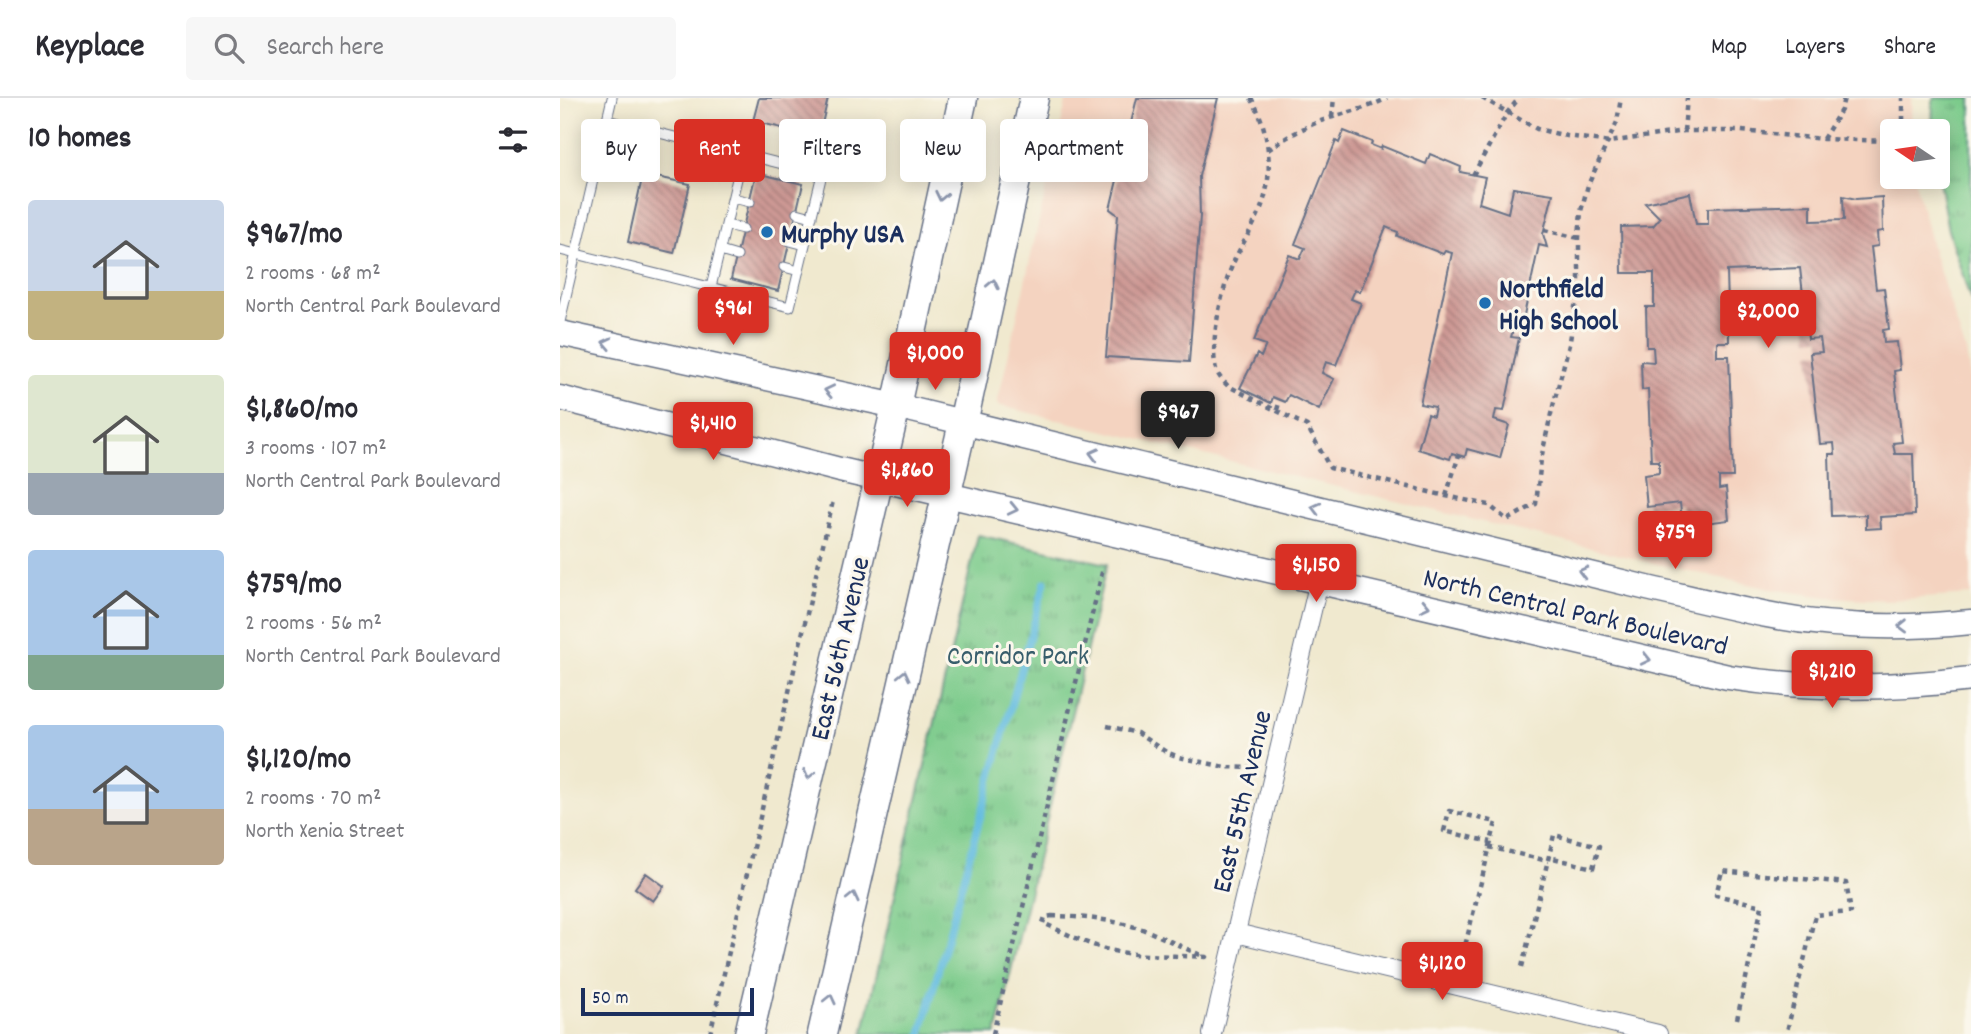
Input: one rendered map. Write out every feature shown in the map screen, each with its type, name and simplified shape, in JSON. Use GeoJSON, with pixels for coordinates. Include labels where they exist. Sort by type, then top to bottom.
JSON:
{"type":"FeatureCollection","features":[{"type":"Feature","properties":{"kind":"main road","name":"East 56th Avenue"},"geometry":{"type":"LineString","coordinates":[[749,1034],[896,406],[962,98]]}},
{"type":"Feature","properties":{"kind":"main road"},"geometry":{"type":"LineString","coordinates":[[821,1034],[963,422],[1034,98]]}},
{"type":"Feature","properties":{"kind":"main road","name":"North Central Park Boulevard"},"geometry":{"type":"LineString","coordinates":[[560,333],[896,406],[1768,615],[1860,626],[1923,626],[1971,622]]}},
{"type":"Feature","properties":{"kind":"main road","name":"North Central Park Boulevard"},"geometry":{"type":"LineString","coordinates":[[560,398],[878,479],[1682,667],[1772,684],[1867,688],[1971,679]]}},
{"type":"Feature","properties":{"kind":"street","name":"East 55th Avenue"},"geometry":{"type":"LineString","coordinates":[[1212,1034],[1320,581]]}},
{"type":"Feature","properties":{"kind":"street"},"geometry":{"type":"LineString","coordinates":[[1236,933],[1658,1034]]}},
{"type":"Feature","properties":{"kind":"lane"},"geometry":{"type":"LineString","coordinates":[[607,119],[612,98]]}},
{"type":"Feature","properties":{"kind":"lane"},"geometry":{"type":"LineString","coordinates":[[560,250],[790,307],[822,174],[765,160]]}},
{"type":"Feature","properties":{"kind":"lane"},"geometry":{"type":"LineString","coordinates":[[560,322],[593,182]]}},
{"type":"Feature","properties":{"kind":"lane"},"geometry":{"type":"LineString","coordinates":[[711,287],[737,182]]}},
{"type":"Feature","properties":{"kind":"lane"},"geometry":{"type":"LineString","coordinates":[[733,198],[750,202]]}},
{"type":"Feature","properties":{"kind":"lane"},"geometry":{"type":"LineString","coordinates":[[797,213],[812,217]]}},
{"type":"Feature","properties":{"kind":"lane"},"geometry":{"type":"LineString","coordinates":[[726,225],[743,229]]}},
{"type":"Feature","properties":{"kind":"lane"},"geometry":{"type":"LineString","coordinates":[[790,241],[805,245]]}},
{"type":"Feature","properties":{"kind":"lane"},"geometry":{"type":"LineString","coordinates":[[720,251],[737,256]]}},
{"type":"Feature","properties":{"kind":"lane"},"geometry":{"type":"LineString","coordinates":[[784,267],[799,271]]}},
{"type":"Feature","properties":{"kind":"path"},"geometry":{"type":"LineString","coordinates":[[1251,98],[1261,120],[1268,150],[1268,182],[1259,213],[1234,262],[1225,287],[1216,330],[1216,367],[1220,378],[1228,386],[1307,426],[1330,468],[1489,505],[1507,520],[1536,503],[1550,414],[1570,341],[1579,280],[1578,238],[1581,211],[1588,185],[1617,122],[1621,98]]}},
{"type":"Feature","properties":{"kind":"path"},"geometry":{"type":"LineString","coordinates":[[1332,117],[1334,98]]}},
{"type":"Feature","properties":{"kind":"path"},"geometry":{"type":"LineString","coordinates":[[1268,150],[1296,131],[1332,117],[1368,108],[1387,98]]}},
{"type":"Feature","properties":{"kind":"path"},"geometry":{"type":"LineString","coordinates":[[1482,98],[1537,129],[1609,142],[1684,131],[1741,131],[1823,139],[1880,141]]}},
{"type":"Feature","properties":{"kind":"path"},"geometry":{"type":"LineString","coordinates":[[1474,175],[1507,113],[1519,98]]}},
{"type":"Feature","properties":{"kind":"path"},"geometry":{"type":"LineString","coordinates":[[1684,131],[1687,98]]}},
{"type":"Feature","properties":{"kind":"path"},"geometry":{"type":"LineString","coordinates":[[1823,139],[1844,98]]}},
{"type":"Feature","properties":{"kind":"path"},"geometry":{"type":"LineString","coordinates":[[1903,98],[1903,119]]}},
{"type":"Feature","properties":{"kind":"path"},"geometry":{"type":"LineString","coordinates":[[1544,230],[1578,238]]}},
{"type":"Feature","properties":{"kind":"path"},"geometry":{"type":"LineString","coordinates":[[1277,410],[1280,400]]}},
{"type":"Feature","properties":{"kind":"path"},"geometry":{"type":"LineString","coordinates":[[1446,496],[1459,455]]}},
{"type":"Feature","properties":{"kind":"path"},"geometry":{"type":"LineString","coordinates":[[710,1034],[833,501]]}},
{"type":"Feature","properties":{"kind":"path"},"geometry":{"type":"LineString","coordinates":[[993,1034],[1103,568]]}},
{"type":"Feature","properties":{"kind":"path"},"geometry":{"type":"LineString","coordinates":[[1107,726],[1137,733],[1179,757],[1225,767],[1251,768]]}},
{"type":"Feature","properties":{"kind":"path"},"geometry":{"type":"LineString","coordinates":[[1463,954],[1490,845],[1496,822],[1449,811],[1444,831],[1490,845],[1548,859],[1594,868],[1599,846],[1554,835],[1548,859],[1522,967]]}},
{"type":"Feature","properties":{"kind":"path"},"geometry":{"type":"LineString","coordinates":[[1737,1018],[1762,906],[1716,895],[1722,871],[1846,883],[1851,912],[1815,915],[1787,1031]]}},
{"type":"Feature","properties":{"kind":"path"},"geometry":{"type":"LineString","coordinates":[[1045,916],[1052,916],[1085,917],[1118,923],[1151,933],[1206,957],[1118,952],[1077,939],[1043,923],[1045,916]]}},
{"type":"Feature","properties":{"kind":"shaded area","name":"Northfield High School"},"geometry":{"type":"Polygon","coordinates":[[[1067,98],[1911,98],[1912,119],[1880,119],[1880,189],[1917,189],[1934,254],[1966,352],[1971,382],[1971,595],[1888,600],[1827,597],[1770,589],[997,405],[1048,182],[1148,182],[1148,119],[1062,119],[1067,98]]]}},
{"type":"Feature","properties":{"kind":"green space"},"geometry":{"type":"Polygon","coordinates":[[[1933,98],[1971,98],[1971,301],[1948,230],[1940,189],[1950,189],[1950,119],[1932,119],[1933,98]]]}},
{"type":"Feature","properties":{"kind":"green space","name":"Corridor Park"},"geometry":{"type":"Polygon","coordinates":[[[978,535],[1107,564],[996,1034],[863,1034],[978,535]]]}},
{"type":"Feature","properties":{"kind":"building"},"geometry":{"type":"Polygon","coordinates":[[[759,98],[828,98],[823,119],[779,119],[779,127],[765,124],[765,119],[754,119],[759,98]]]}},
{"type":"Feature","properties":{"kind":"building"},"geometry":{"type":"Polygon","coordinates":[[[1137,98],[1218,98],[1199,176],[1200,216],[1189,362],[1106,357],[1118,215],[1110,209],[1117,182],[1148,182],[1148,119],[1132,119],[1137,98]]]}},
{"type":"Feature","properties":{"kind":"building"},"geometry":{"type":"Polygon","coordinates":[[[1344,131],[1372,142],[1371,145],[1381,149],[1382,146],[1426,164],[1430,154],[1461,167],[1460,172],[1485,177],[1479,203],[1508,213],[1513,188],[1553,194],[1543,234],[1547,247],[1539,245],[1521,329],[1514,327],[1511,337],[1519,338],[1504,411],[1496,410],[1494,420],[1509,425],[1500,458],[1467,449],[1465,457],[1452,453],[1450,459],[1418,449],[1428,414],[1433,416],[1435,407],[1420,404],[1452,253],[1445,251],[1443,254],[1397,236],[1398,232],[1386,227],[1360,292],[1355,290],[1351,299],[1361,303],[1336,365],[1326,362],[1322,373],[1334,379],[1319,410],[1289,395],[1285,402],[1273,397],[1271,403],[1240,388],[1257,354],[1261,357],[1266,345],[1254,341],[1289,255],[1300,259],[1305,248],[1295,244],[1336,141],[1339,143],[1344,131]]]}},
{"type":"Feature","properties":{"kind":"building","name":"Murphy USA"},"geometry":{"type":"Polygon","coordinates":[[[765,175],[779,178],[779,182],[803,184],[778,291],[731,279],[754,182],[765,182],[765,175]]]}},
{"type":"Feature","properties":{"kind":"building"},"geometry":{"type":"Polygon","coordinates":[[[660,178],[690,184],[674,253],[628,242],[641,182],[660,182],[660,178]]]}},
{"type":"Feature","properties":{"kind":"building"},"geometry":{"type":"Polygon","coordinates":[[[1690,193],[1696,224],[1708,224],[1708,208],[1811,205],[1811,221],[1844,220],[1843,196],[1856,199],[1882,197],[1883,231],[1877,232],[1878,246],[1871,247],[1876,289],[1884,288],[1889,329],[1883,330],[1884,343],[1897,342],[1900,370],[1894,371],[1902,442],[1893,443],[1895,454],[1913,454],[1915,515],[1880,517],[1881,528],[1866,529],[1866,515],[1831,516],[1829,454],[1835,454],[1834,443],[1820,444],[1810,353],[1822,352],[1820,338],[1808,339],[1800,268],[1727,271],[1729,342],[1717,342],[1717,356],[1729,356],[1733,477],[1719,477],[1719,489],[1726,488],[1729,520],[1697,524],[1696,518],[1682,520],[1680,503],[1647,507],[1644,475],[1659,473],[1659,461],[1651,461],[1648,389],[1642,390],[1641,361],[1654,362],[1653,347],[1647,347],[1646,307],[1654,307],[1654,273],[1622,273],[1621,227],[1653,226],[1660,218],[1645,203],[1690,193]]]}},
{"type":"Feature","properties":{"kind":"building"},"geometry":{"type":"Polygon","coordinates":[[[646,873],[664,886],[653,901],[635,888],[646,873]]]}},
{"type":"Feature","properties":{"kind":"waterway"},"geometry":{"type":"LineString","coordinates":[[921,1034],[1045,582]]}},
{"type":"Feature","properties":{"kind":"place","name":"Murphy USA"},"geometry":{"type":"Point","coordinates":[767,232]}},
{"type":"Feature","properties":{"kind":"place","name":"Northfield High School"},"geometry":{"type":"Point","coordinates":[1485,303]}}]}
